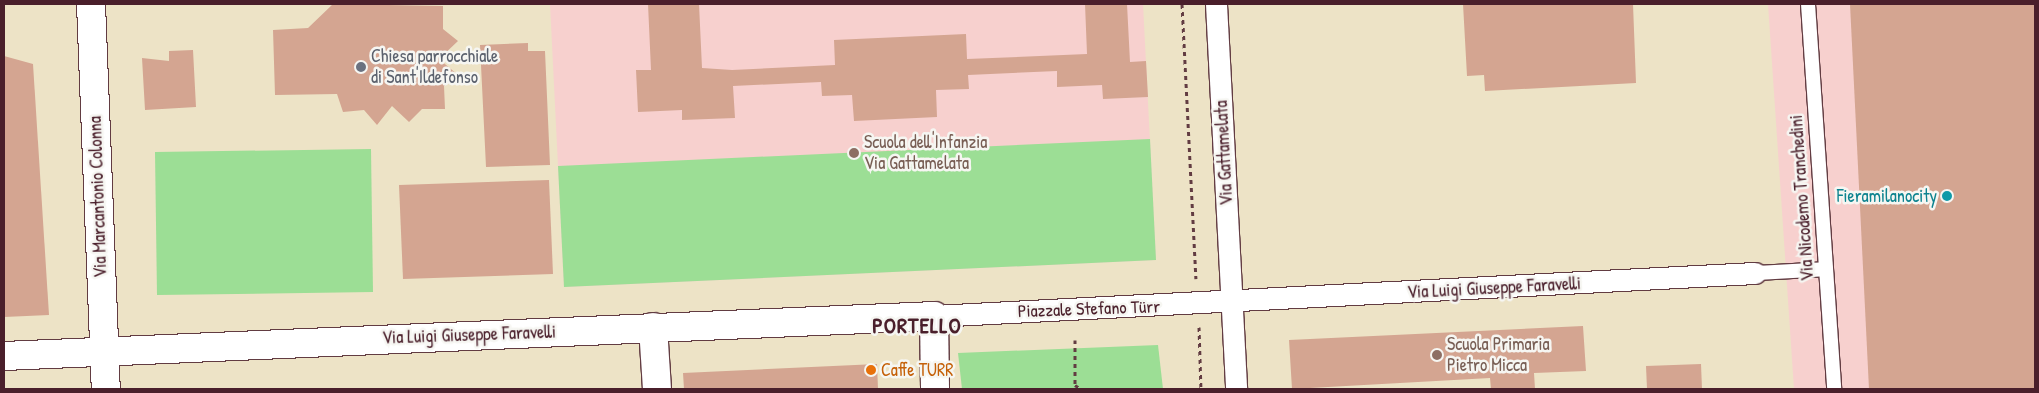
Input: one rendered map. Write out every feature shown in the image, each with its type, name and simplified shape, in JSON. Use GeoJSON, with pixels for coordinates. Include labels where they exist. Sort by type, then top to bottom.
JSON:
{"type":"FeatureCollection","features":[{"type":"Feature","properties":{"kind":"street","name":"Via Marcantonio Colonna"},"geometry":{"type":"LineString","coordinates":[[91,4],[106,389]]}},
{"type":"Feature","properties":{"kind":"street","name":"Via Gattamelata"},"geometry":{"type":"LineString","coordinates":[[1216,4],[1232,303]]}},
{"type":"Feature","properties":{"kind":"street","name":"Via Luigi Giuseppe Faravelli"},"geometry":{"type":"LineString","coordinates":[[1232,303],[1755,273]]}},
{"type":"Feature","properties":{"kind":"street","name":"Piazzale Stefano Türr"},"geometry":{"type":"LineString","coordinates":[[934,316],[1232,303]]}},
{"type":"Feature","properties":{"kind":"street"},"geometry":{"type":"LineString","coordinates":[[1232,303],[1236,389]]}},
{"type":"Feature","properties":{"kind":"street","name":"Via Luigi Giuseppe Faravelli"},"geometry":{"type":"LineString","coordinates":[[4,356],[104,350],[934,316]]}},
{"type":"Feature","properties":{"kind":"street"},"geometry":{"type":"LineString","coordinates":[[934,316],[935,389]]}},
{"type":"Feature","properties":{"kind":"street"},"geometry":{"type":"LineString","coordinates":[[653,327],[657,389]]}},
{"type":"Feature","properties":{"kind":"lane","name":"Via Nicodemo Tranchedini"},"geometry":{"type":"LineString","coordinates":[[1808,4],[1834,389]]}},
{"type":"Feature","properties":{"kind":"lane"},"geometry":{"type":"LineString","coordinates":[[1755,273],[1826,269]]}},
{"type":"Feature","properties":{"kind":"path","name":"Via Gattamelata"},"geometry":{"type":"LineString","coordinates":[[1182,4],[1196,264]]}},
{"type":"Feature","properties":{"kind":"path"},"geometry":{"type":"LineString","coordinates":[[1075,340],[1076,385],[1081,389]]}},
{"type":"Feature","properties":{"kind":"shaded area","name":"Scuola dell'Infanzia Via Gattamelata"},"geometry":{"type":"Polygon","coordinates":[[[550,4],[1143,4],[1156,260],[564,287],[550,4]]]}},
{"type":"Feature","properties":{"kind":"shaded area","name":"Fieramilanocity"},"geometry":{"type":"Polygon","coordinates":[[[1768,4],[2035,4],[2035,389],[1794,389],[1768,4]]]}},
{"type":"Feature","properties":{"kind":"green space"},"geometry":{"type":"Polygon","coordinates":[[[1150,139],[1156,260],[564,287],[558,166],[1150,139]]]}},
{"type":"Feature","properties":{"kind":"green space"},"geometry":{"type":"Polygon","coordinates":[[[371,149],[373,292],[157,295],[155,152],[371,149]]]}},
{"type":"Feature","properties":{"kind":"green space"},"geometry":{"type":"Polygon","coordinates":[[[1158,345],[1163,389],[962,389],[958,353],[1158,345]]]}},
{"type":"Feature","properties":{"kind":"building","name":"Chiesa parrocchiale di Sant'Ildefonso"},"geometry":{"type":"Polygon","coordinates":[[[333,4],[443,6],[443,29],[458,41],[439,59],[458,75],[444,86],[445,109],[422,109],[409,122],[392,106],[377,125],[364,110],[343,112],[337,94],[275,95],[273,30],[308,28],[333,4]]]}},
{"type":"Feature","properties":{"kind":"building"},"geometry":{"type":"Polygon","coordinates":[[[648,4],[699,4],[702,68],[732,70],[835,65],[834,40],[966,34],[967,59],[1087,54],[1085,4],[1127,4],[1130,62],[1146,61],[1148,97],[1103,99],[1102,85],[1057,87],[1057,71],[968,75],[969,89],[936,90],[937,117],[854,121],[852,95],[822,96],[821,82],[733,86],[735,118],[682,120],[682,110],[638,112],[636,70],[651,70],[648,4]]]}},
{"type":"Feature","properties":{"kind":"building"},"geometry":{"type":"Polygon","coordinates":[[[1463,4],[1633,4],[1636,83],[1485,91],[1484,75],[1467,76],[1463,4]]]}},
{"type":"Feature","properties":{"kind":"building","name":"Fieramilanocity"},"geometry":{"type":"Polygon","coordinates":[[[1850,4],[2035,4],[2035,389],[1869,389],[1850,4]]]}},
{"type":"Feature","properties":{"kind":"building"},"geometry":{"type":"Polygon","coordinates":[[[528,43],[528,51],[545,51],[550,165],[486,167],[480,45],[528,43]]]}},
{"type":"Feature","properties":{"kind":"building"},"geometry":{"type":"Polygon","coordinates":[[[193,50],[196,107],[145,110],[142,58],[169,61],[169,51],[193,50]]]}},
{"type":"Feature","properties":{"kind":"building"},"geometry":{"type":"Polygon","coordinates":[[[4,56],[33,64],[49,315],[4,317],[4,56]]]}},
{"type":"Feature","properties":{"kind":"building"},"geometry":{"type":"Polygon","coordinates":[[[549,180],[553,274],[403,279],[399,185],[549,180]]]}},
{"type":"Feature","properties":{"kind":"building","name":"Scuola Primaria Pietro Micca"},"geometry":{"type":"Polygon","coordinates":[[[1583,326],[1586,371],[1534,373],[1535,389],[1491,389],[1490,378],[1292,389],[1289,340],[1583,326]]]}},
{"type":"Feature","properties":{"kind":"building"},"geometry":{"type":"Polygon","coordinates":[[[877,364],[878,389],[684,389],[683,373],[877,364]]]}},
{"type":"Feature","properties":{"kind":"building"},"geometry":{"type":"Polygon","coordinates":[[[1701,364],[1702,389],[1647,389],[1646,366],[1701,364]]]}},
{"type":"Feature","properties":{"kind":"place","name":"Chiesa parrocchiale di Sant'Ildefonso"},"geometry":{"type":"Point","coordinates":[361,67]}},
{"type":"Feature","properties":{"kind":"place","name":"Scuola dell'Infanzia Via Gattamelata"},"geometry":{"type":"Point","coordinates":[854,153]}},
{"type":"Feature","properties":{"kind":"place","name":"Fieramilanocity"},"geometry":{"type":"Point","coordinates":[1947,196]}},
{"type":"Feature","properties":{"kind":"place","name":"Scuola Primaria Pietro Micca"},"geometry":{"type":"Point","coordinates":[1437,355]}},
{"type":"Feature","properties":{"kind":"place","name":"Caffe TURR"},"geometry":{"type":"Point","coordinates":[871,370]}},
{"type":"Feature","properties":{"kind":"district","name":"PORTELLO"},"geometry":{"type":"Point","coordinates":[917,326]}}]}
